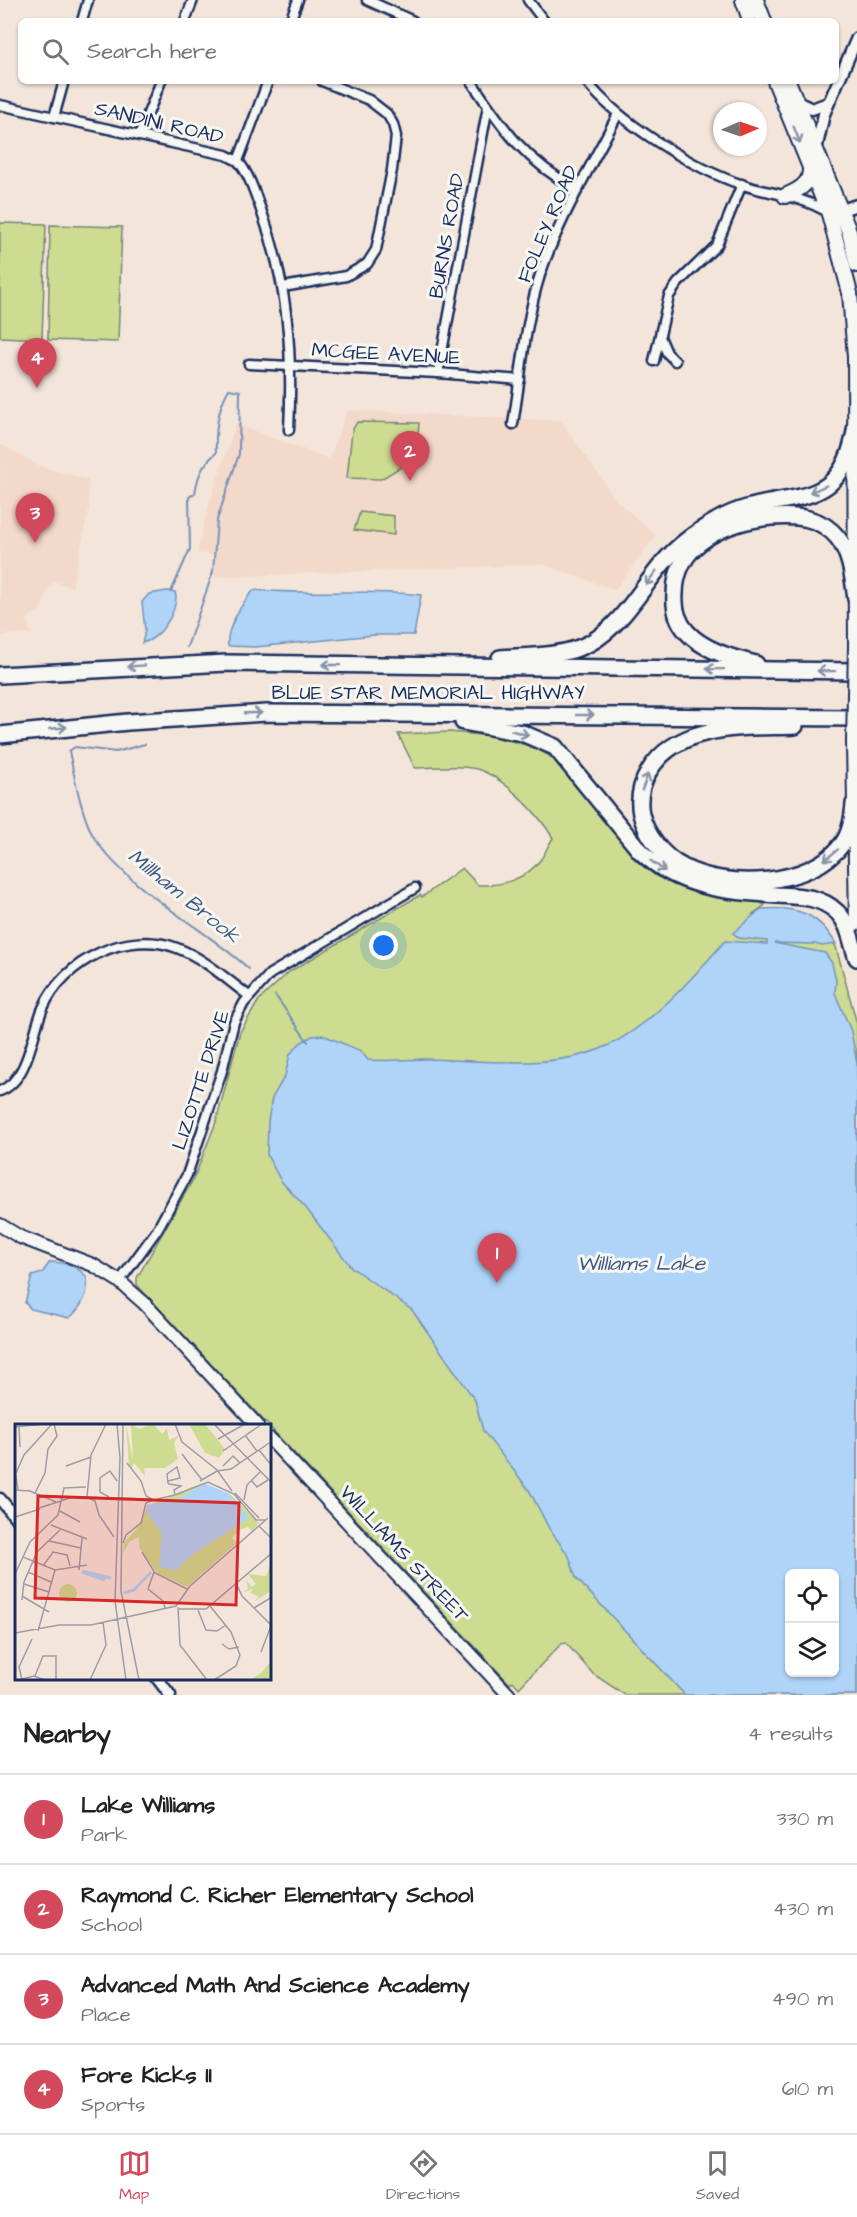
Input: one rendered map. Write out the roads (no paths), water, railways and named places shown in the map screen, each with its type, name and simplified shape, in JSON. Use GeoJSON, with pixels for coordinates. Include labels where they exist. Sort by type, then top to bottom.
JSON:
{"type":"FeatureCollection","features":[{"type":"Feature","properties":{"kind":"highway"},"geometry":{"type":"LineString","coordinates":[[356,665],[532,655],[566,651],[588,644],[617,620],[662,564],[692,536],[732,513],[806,494],[832,483],[849,460],[856,425]]}},
{"type":"Feature","properties":{"kind":"highway"},"geometry":{"type":"LineString","coordinates":[[795,670],[734,657],[703,644],[686,631],[678,616],[675,592],[678,571],[688,554],[710,535],[736,524],[763,518],[804,517],[818,521],[838,538],[847,554],[856,599]]}},
{"type":"Feature","properties":{"kind":"highway","name":"BLUE STAR MEMORIAL HIGHWAY"},"geometry":{"type":"LineString","coordinates":[[0,675],[181,664],[857,671]]}},
{"type":"Feature","properties":{"kind":"highway"},"geometry":{"type":"LineString","coordinates":[[400,713],[502,728],[548,742],[569,762],[640,851],[664,871],[704,887],[820,901],[843,918],[857,958]]}},
{"type":"Feature","properties":{"kind":"highway","name":"BLUE STAR MEMORIAL HIGHWAY"},"geometry":{"type":"LineString","coordinates":[[0,735],[220,715],[400,713],[857,718]]}},
{"type":"Feature","properties":{"kind":"highway"},"geometry":{"type":"LineString","coordinates":[[832,717],[801,725],[708,732],[683,740],[662,755],[646,776],[640,797],[642,819],[654,841],[681,866],[720,878],[770,880],[798,874],[834,854],[850,831],[854,804]]}},
{"type":"Feature","properties":{"kind":"main road"},"geometry":{"type":"LineString","coordinates":[[743,0],[750,18]]}},
{"type":"Feature","properties":{"kind":"main road"},"geometry":{"type":"LineString","coordinates":[[756,0],[764,18]]}},
{"type":"Feature","properties":{"kind":"main road"},"geometry":{"type":"LineString","coordinates":[[776,84],[810,170],[835,212],[850,293],[854,339],[856,425],[854,804],[857,923]]}},
{"type":"Feature","properties":{"kind":"main road"},"geometry":{"type":"LineString","coordinates":[[789,84],[835,212],[857,265]]}},
{"type":"Feature","properties":{"kind":"main road"},"geometry":{"type":"LineString","coordinates":[[785,196],[800,190],[809,177],[810,170]]}},
{"type":"Feature","properties":{"kind":"main road"},"geometry":{"type":"LineString","coordinates":[[0,1225],[20,1237],[93,1265],[119,1282],[144,1303],[256,1424]]}},
{"type":"Feature","properties":{"kind":"main road","name":"WILLIAMS STREET"},"geometry":{"type":"LineString","coordinates":[[272,1441],[509,1695]]}},
{"type":"Feature","properties":{"kind":"street"},"geometry":{"type":"LineString","coordinates":[[83,18],[88,0]]}},
{"type":"Feature","properties":{"kind":"street"},"geometry":{"type":"LineString","coordinates":[[186,18],[193,0]]}},
{"type":"Feature","properties":{"kind":"street"},"geometry":{"type":"LineString","coordinates":[[291,18],[298,0]]}},
{"type":"Feature","properties":{"kind":"street"},"geometry":{"type":"LineString","coordinates":[[367,0],[406,18]]}},
{"type":"Feature","properties":{"kind":"street"},"geometry":{"type":"LineString","coordinates":[[528,0],[542,18]]}},
{"type":"Feature","properties":{"kind":"street"},"geometry":{"type":"LineString","coordinates":[[839,78],[857,38]]}},
{"type":"Feature","properties":{"kind":"street"},"geometry":{"type":"LineString","coordinates":[[54,117],[63,84]]}},
{"type":"Feature","properties":{"kind":"street"},"geometry":{"type":"LineString","coordinates":[[139,136],[160,84]]}},
{"type":"Feature","properties":{"kind":"street"},"geometry":{"type":"LineString","coordinates":[[267,84],[238,161],[247,173],[273,243],[283,287],[292,366],[289,430]]}},
{"type":"Feature","properties":{"kind":"street"},"geometry":{"type":"LineString","coordinates":[[283,287],[346,276],[367,264],[376,250],[396,142],[391,119],[374,103],[329,84]]}},
{"type":"Feature","properties":{"kind":"street"},"geometry":{"type":"LineString","coordinates":[[473,84],[530,158],[578,190]]}},
{"type":"Feature","properties":{"kind":"street"},"geometry":{"type":"LineString","coordinates":[[589,84],[618,114],[690,160],[742,184],[835,212],[857,205]]}},
{"type":"Feature","properties":{"kind":"street"},"geometry":{"type":"LineString","coordinates":[[816,154],[819,131],[836,84]]}},
{"type":"Feature","properties":{"kind":"street"},"geometry":{"type":"LineString","coordinates":[[795,101],[812,109],[828,103]]}},
{"type":"Feature","properties":{"kind":"street","name":"SANDINI ROAD"},"geometry":{"type":"LineString","coordinates":[[0,105],[226,155],[238,161]]}},
{"type":"Feature","properties":{"kind":"street","name":"BURNS ROAD"},"geometry":{"type":"LineString","coordinates":[[438,372],[488,106]]}},
{"type":"Feature","properties":{"kind":"street","name":"FOLEY ROAD"},"geometry":{"type":"LineString","coordinates":[[513,424],[537,284],[547,256],[578,190],[618,114]]}},
{"type":"Feature","properties":{"kind":"street"},"geometry":{"type":"LineString","coordinates":[[654,361],[661,339],[669,296],[678,283],[717,245],[742,184]]}},
{"type":"Feature","properties":{"kind":"street"},"geometry":{"type":"LineString","coordinates":[[661,339],[667,353],[675,361]]}},
{"type":"Feature","properties":{"kind":"street","name":"MCGEE AVENUE"},"geometry":{"type":"LineString","coordinates":[[249,364],[438,372],[520,380]]}},
{"type":"Feature","properties":{"kind":"street","name":"LIZOTTE DRIVE"},"geometry":{"type":"LineString","coordinates":[[119,1282],[157,1230],[187,1175],[220,1079],[234,1022],[249,996],[270,974],[415,888]]}},
{"type":"Feature","properties":{"kind":"street"},"geometry":{"type":"LineString","coordinates":[[0,1091],[15,1080],[22,1068],[51,990],[89,957],[108,949],[141,942],[176,947],[197,957],[249,996]]}},
{"type":"Feature","properties":{"kind":"street"},"geometry":{"type":"LineString","coordinates":[[0,1499],[15,1517]]}},
{"type":"Feature","properties":{"kind":"street"},"geometry":{"type":"LineString","coordinates":[[159,1680],[170,1695]]}},
{"type":"Feature","properties":{"kind":"water"},"geometry":{"type":"Polygon","coordinates":[[[254,590],[421,595],[414,635],[375,635],[255,647],[228,646],[232,624],[240,608],[254,590]]]}},
{"type":"Feature","properties":{"kind":"water"},"geometry":{"type":"Polygon","coordinates":[[[175,592],[176,596],[170,618],[161,631],[149,641],[142,643],[145,631],[142,602],[149,594],[175,592]]]}},
{"type":"Feature","properties":{"kind":"water","name":"Williams Lake"},"geometry":{"type":"Polygon","coordinates":[[[761,909],[796,911],[822,925],[836,944],[822,946],[774,943],[825,953],[832,963],[836,981],[835,993],[851,1031],[857,1063],[857,1695],[685,1695],[576,1578],[569,1556],[550,1530],[529,1490],[483,1431],[475,1400],[412,1310],[351,1267],[306,1208],[281,1181],[267,1155],[268,1121],[272,1098],[285,1076],[290,1054],[300,1043],[312,1036],[323,1035],[361,1051],[368,1060],[375,1061],[427,1059],[520,1062],[566,1058],[589,1053],[626,1036],[657,1012],[725,941],[767,944],[767,941],[739,938],[733,933],[761,909]]]}},
{"type":"Feature","properties":{"kind":"water"},"geometry":{"type":"Polygon","coordinates":[[[50,1262],[70,1265],[86,1276],[87,1288],[84,1299],[69,1318],[31,1309],[25,1303],[32,1276],[42,1273],[50,1262]]]}},
{"type":"Feature","properties":{"kind":"waterway","name":"Millham Brook"},"geometry":{"type":"LineString","coordinates":[[171,592],[190,549],[189,497],[195,493],[204,466],[216,453],[218,420],[225,397],[229,389],[240,391],[239,454],[217,520],[213,572],[187,647]]}},
{"type":"Feature","properties":{"kind":"waterway","name":"Millham Brook"},"geometry":{"type":"LineString","coordinates":[[145,744],[116,752],[75,747],[69,751],[79,796],[90,830],[110,858],[147,892],[249,969]]}},
{"type":"Feature","properties":{"kind":"waterway","name":"Millham Brook"},"geometry":{"type":"LineString","coordinates":[[275,995],[308,1042]]}},
{"type":"Feature","properties":{"kind":"place","name":"Fore Kicks II"},"geometry":{"type":"Point","coordinates":[37,388]}},
{"type":"Feature","properties":{"kind":"place","name":"Raymond C. Richer Elementary School"},"geometry":{"type":"Point","coordinates":[410,481]}},
{"type":"Feature","properties":{"kind":"place","name":"Advanced Math And Science Academy"},"geometry":{"type":"Point","coordinates":[35,543]}},
{"type":"Feature","properties":{"kind":"place","name":"Lake Williams"},"geometry":{"type":"Point","coordinates":[497,1283]}}]}
